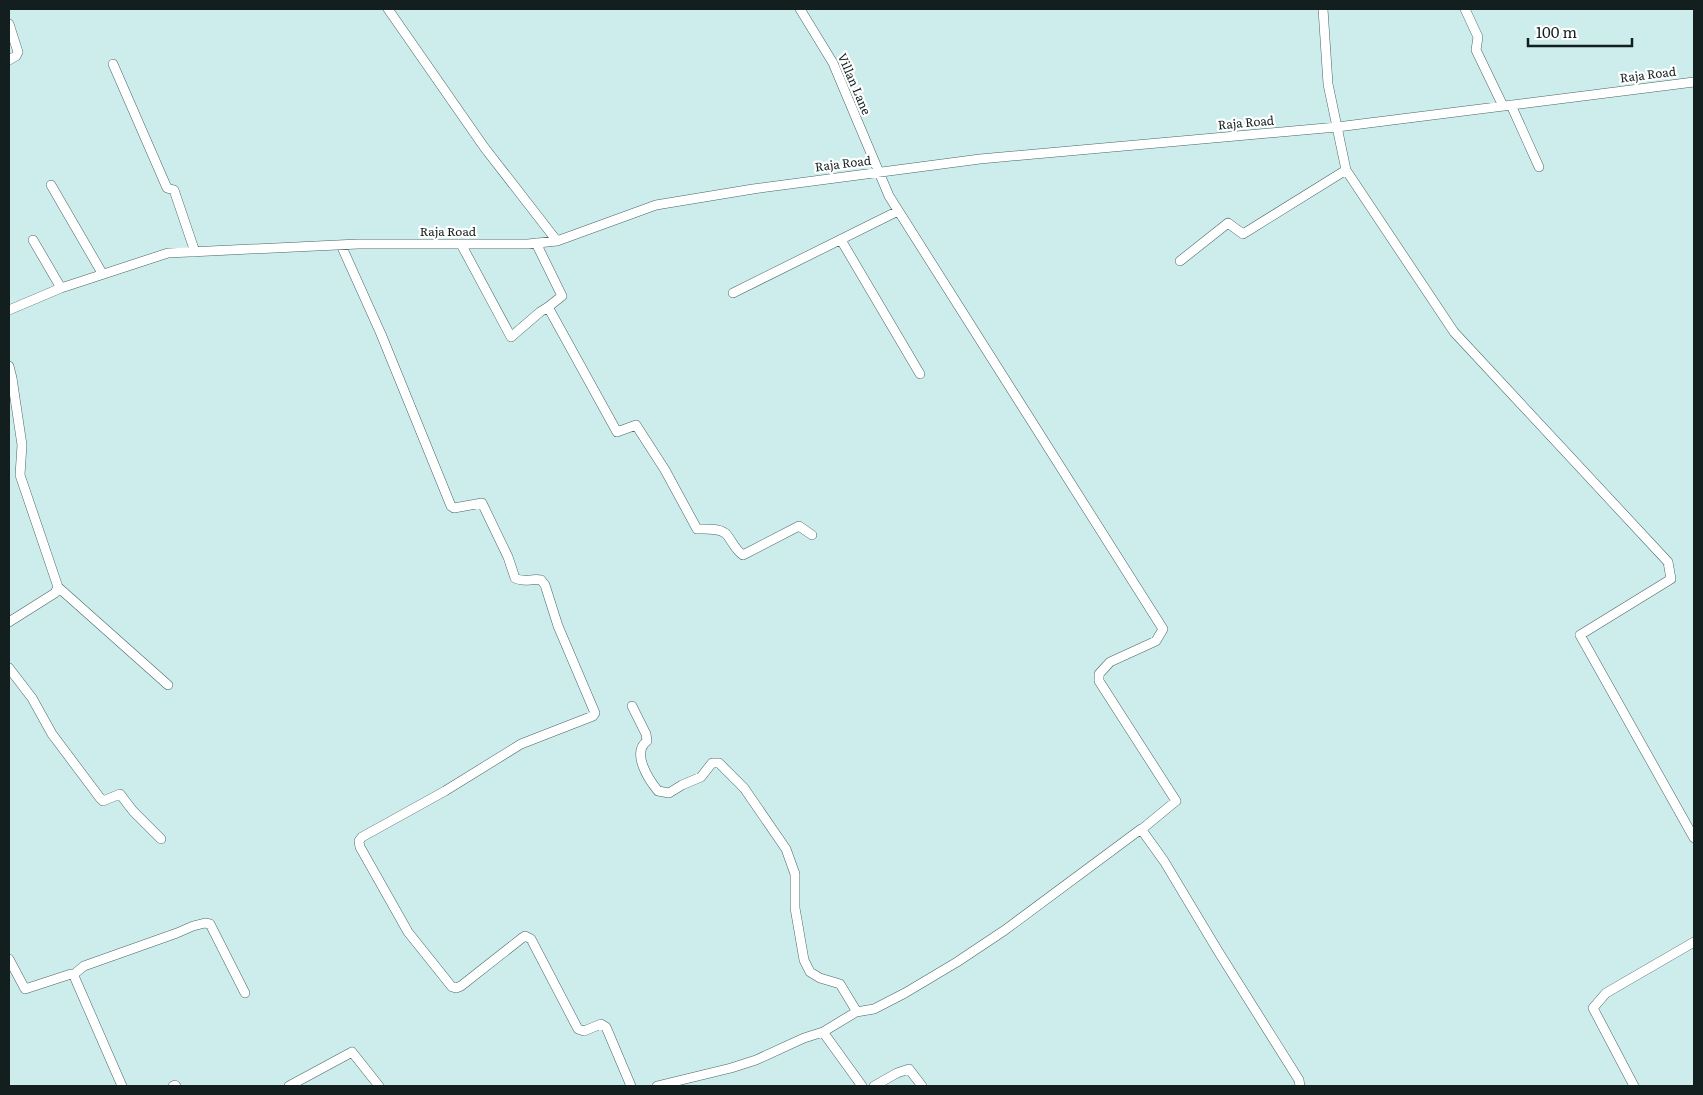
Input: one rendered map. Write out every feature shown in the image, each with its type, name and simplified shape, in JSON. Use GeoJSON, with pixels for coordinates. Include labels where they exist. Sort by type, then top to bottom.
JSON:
{"type":"FeatureCollection","features":[{"type":"Feature","properties":{"kind":"street"},"geometry":{"type":"LineString","coordinates":[[388,9],[484,147],[557,241]]}},
{"type":"Feature","properties":{"kind":"street","name":"Villan Lane"},"geometry":{"type":"LineString","coordinates":[[800,9],[832,63],[877,172],[889,196],[1163,629],[1156,640],[1110,662],[1099,674],[1099,681],[1176,801],[1142,829]]}},
{"type":"Feature","properties":{"kind":"street"},"geometry":{"type":"LineString","coordinates":[[1323,9],[1328,84],[1346,170],[1454,332],[1668,562],[1671,579],[1580,635],[1694,836]]}},
{"type":"Feature","properties":{"kind":"street"},"geometry":{"type":"LineString","coordinates":[[1465,9],[1478,37],[1476,50],[1539,167]]}},
{"type":"Feature","properties":{"kind":"street"},"geometry":{"type":"LineString","coordinates":[[9,24],[18,52],[16,56],[9,60]]}},
{"type":"Feature","properties":{"kind":"street"},"geometry":{"type":"LineString","coordinates":[[113,64],[167,188],[174,190],[195,252]]}},
{"type":"Feature","properties":{"kind":"street","name":"Raja Road"},"geometry":{"type":"LineString","coordinates":[[9,310],[102,273],[168,253],[341,245],[536,243],[557,241],[656,204],[752,189],[980,159],[1337,128],[1694,82]]}},
{"type":"Feature","properties":{"kind":"street"},"geometry":{"type":"LineString","coordinates":[[1180,261],[1228,223],[1244,234],[1346,170]]}},
{"type":"Feature","properties":{"kind":"street"},"geometry":{"type":"LineString","coordinates":[[51,185],[102,273]]}},
{"type":"Feature","properties":{"kind":"street"},"geometry":{"type":"LineString","coordinates":[[733,293],[898,211]]}},
{"type":"Feature","properties":{"kind":"street"},"geometry":{"type":"LineString","coordinates":[[33,240],[61,288]]}},
{"type":"Feature","properties":{"kind":"street"},"geometry":{"type":"LineString","coordinates":[[841,240],[920,374]]}},
{"type":"Feature","properties":{"kind":"street"},"geometry":{"type":"LineString","coordinates":[[461,244],[484,290],[511,337],[562,296],[536,243]]}},
{"type":"Feature","properties":{"kind":"street"},"geometry":{"type":"LineString","coordinates":[[341,245],[381,334],[451,506],[454,508],[482,503],[508,557],[514,578],[522,581],[541,580],[595,713],[593,716],[521,744],[445,791],[362,837],[359,841],[360,846],[408,932],[452,987],[461,986],[525,936],[531,939],[578,1029],[584,1031],[601,1024],[606,1027],[631,1086]]}},
{"type":"Feature","properties":{"kind":"street"},"geometry":{"type":"LineString","coordinates":[[548,307],[617,432],[636,425],[673,483],[697,529],[725,533],[737,551],[743,556],[799,526],[812,535]]}},
{"type":"Feature","properties":{"kind":"street"},"geometry":{"type":"LineString","coordinates":[[9,366],[22,445],[20,475],[58,587],[168,685]]}},
{"type":"Feature","properties":{"kind":"street"},"geometry":{"type":"LineString","coordinates":[[9,622],[55,594],[58,587]]}},
{"type":"Feature","properties":{"kind":"street"},"geometry":{"type":"LineString","coordinates":[[9,668],[32,698],[52,734],[100,798],[103,801],[120,794],[133,811],[161,839]]}},
{"type":"Feature","properties":{"kind":"street"},"geometry":{"type":"LineString","coordinates":[[632,706],[646,734],[647,741],[642,744],[640,753],[643,764],[658,791],[669,793],[682,785],[702,777],[712,763],[719,764],[744,788],[786,849],[795,874],[795,908],[804,960],[810,972],[820,978],[840,984],[857,1012]]}},
{"type":"Feature","properties":{"kind":"street"},"geometry":{"type":"LineString","coordinates":[[657,1086],[756,1060],[804,1038],[823,1032],[857,1012],[874,1009],[898,997],[957,962],[1005,930],[1142,829],[1164,861],[1294,1072],[1300,1086]]}},
{"type":"Feature","properties":{"kind":"street"},"geometry":{"type":"LineString","coordinates":[[9,958],[25,989],[73,975],[84,966],[192,926],[206,923],[210,924],[245,993]]}},
{"type":"Feature","properties":{"kind":"street"},"geometry":{"type":"LineString","coordinates":[[1634,1086],[1593,1008],[1606,993],[1694,942]]}},
{"type":"Feature","properties":{"kind":"street"},"geometry":{"type":"LineString","coordinates":[[73,975],[122,1086]]}},
{"type":"Feature","properties":{"kind":"street"},"geometry":{"type":"LineString","coordinates":[[823,1032],[862,1086]]}},
{"type":"Feature","properties":{"kind":"street"},"geometry":{"type":"LineString","coordinates":[[289,1086],[352,1052],[380,1086]]}},
{"type":"Feature","properties":{"kind":"street"},"geometry":{"type":"LineString","coordinates":[[874,1086],[897,1073],[909,1069],[922,1086]]}}]}
